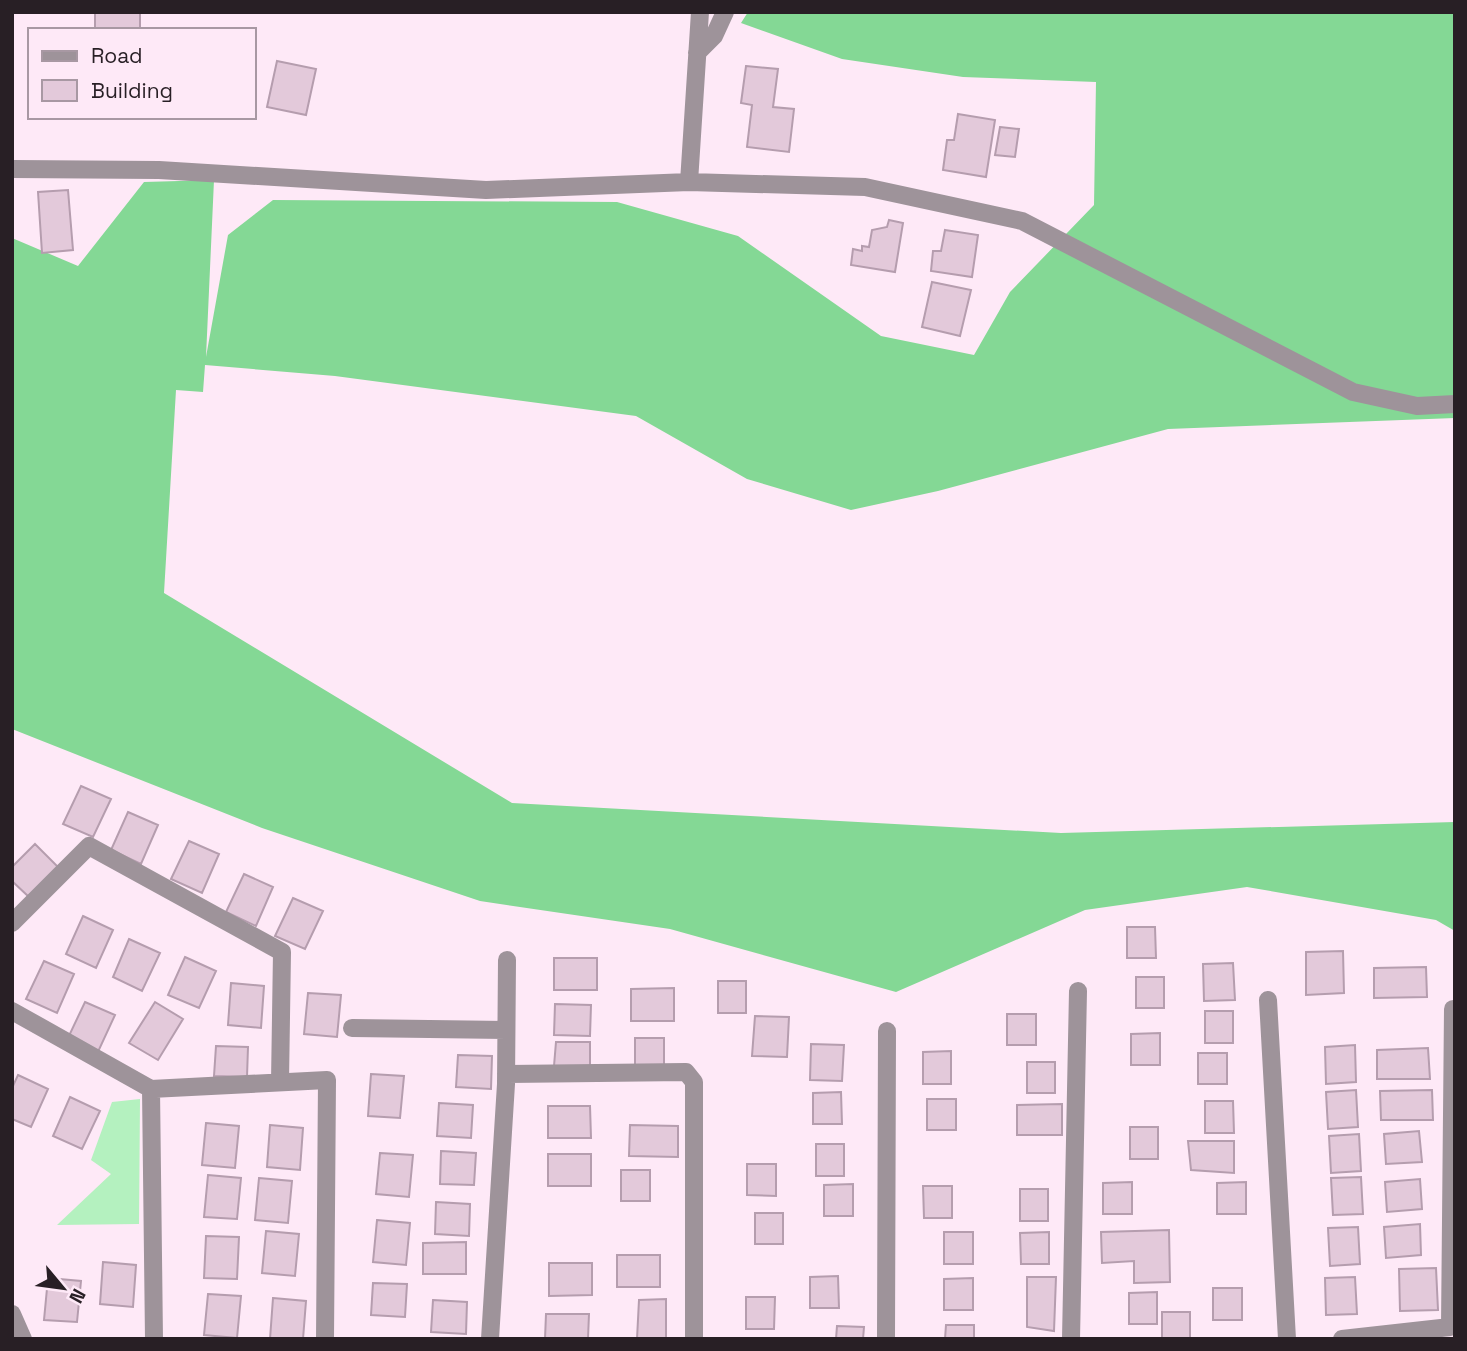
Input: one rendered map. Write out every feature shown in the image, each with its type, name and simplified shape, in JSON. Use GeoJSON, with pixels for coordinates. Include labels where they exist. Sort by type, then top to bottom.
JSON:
{"type":"FeatureCollection","features":[{"type":"Feature","properties":{"kind":"street"},"geometry":{"type":"LineString","coordinates":[[689,182],[700,12]]}},
{"type":"Feature","properties":{"kind":"street"},"geometry":{"type":"LineString","coordinates":[[697,53],[714,36],[725,12]]}},
{"type":"Feature","properties":{"kind":"street"},"geometry":{"type":"LineString","coordinates":[[12,169],[159,170],[486,190],[689,182],[864,187],[1022,221],[1353,392],[1417,406],[1455,404]]}},
{"type":"Feature","properties":{"kind":"street"},"geometry":{"type":"LineString","coordinates":[[12,923],[89,846],[282,951],[280,1082]]}},
{"type":"Feature","properties":{"kind":"street"},"geometry":{"type":"LineString","coordinates":[[490,1339],[506,1074],[508,960]]}},
{"type":"Feature","properties":{"kind":"street"},"geometry":{"type":"LineString","coordinates":[[1071,1339],[1078,991]]}},
{"type":"Feature","properties":{"kind":"street"},"geometry":{"type":"LineString","coordinates":[[1268,1000],[1287,1339]]}},
{"type":"Feature","properties":{"kind":"street"},"geometry":{"type":"LineString","coordinates":[[1342,1339],[1450,1327],[1453,1009]]}},
{"type":"Feature","properties":{"kind":"street"},"geometry":{"type":"LineString","coordinates":[[12,1011],[151,1089],[327,1080],[325,1339]]}},
{"type":"Feature","properties":{"kind":"street"},"geometry":{"type":"LineString","coordinates":[[352,1028],[506,1030]]}},
{"type":"Feature","properties":{"kind":"street"},"geometry":{"type":"LineString","coordinates":[[886,1339],[887,1031]]}},
{"type":"Feature","properties":{"kind":"street"},"geometry":{"type":"LineString","coordinates":[[506,1074],[686,1072],[694,1082],[694,1339]]}},
{"type":"Feature","properties":{"kind":"street"},"geometry":{"type":"LineString","coordinates":[[151,1089],[154,1339]]}},
{"type":"Feature","properties":{"kind":"street"},"geometry":{"type":"LineString","coordinates":[[12,1314],[23,1339]]}},
{"type":"Feature","properties":{"kind":"green space"},"geometry":{"type":"Polygon","coordinates":[[[748,12],[1455,12],[1455,418],[1168,429],[938,491],[851,510],[747,479],[636,416],[335,376],[205,365],[203,392],[176,390],[164,593],[512,803],[1061,833],[1455,822],[1455,931],[1436,920],[1247,887],[1085,910],[896,992],[670,929],[480,901],[262,828],[12,729],[12,238],[78,266],[144,182],[214,180],[206,357],[228,235],[273,200],[617,202],[738,236],[881,336],[974,355],[1010,292],[1094,205],[1096,82],[963,77],[842,59],[741,23],[748,12]]]}},
{"type":"Feature","properties":{"kind":"green space"},"geometry":{"type":"Polygon","coordinates":[[[140,1099],[139,1224],[57,1225],[111,1174],[91,1160],[112,1102],[140,1099]]]}},
{"type":"Feature","properties":{"kind":"building"},"geometry":{"type":"Polygon","coordinates":[[[95,12],[140,12],[140,28],[95,28],[95,12]]]}},
{"type":"Feature","properties":{"kind":"building"},"geometry":{"type":"Polygon","coordinates":[[[277,61],[316,69],[306,115],[267,107],[277,61]]]}},
{"type":"Feature","properties":{"kind":"building"},"geometry":{"type":"Polygon","coordinates":[[[746,66],[778,69],[773,107],[794,109],[789,152],[747,147],[752,105],[741,103],[746,66]]]}},
{"type":"Feature","properties":{"kind":"building"},"geometry":{"type":"Polygon","coordinates":[[[958,114],[995,120],[986,177],[943,170],[947,140],[954,140],[958,114]]]}},
{"type":"Feature","properties":{"kind":"building"},"geometry":{"type":"Polygon","coordinates":[[[1000,127],[1019,129],[1015,157],[995,155],[1000,127]]]}},
{"type":"Feature","properties":{"kind":"building"},"geometry":{"type":"Polygon","coordinates":[[[68,190],[73,250],[42,253],[38,192],[68,190]]]}},
{"type":"Feature","properties":{"kind":"building"},"geometry":{"type":"Polygon","coordinates":[[[889,220],[903,223],[895,272],[851,265],[853,249],[862,251],[862,246],[869,247],[872,230],[887,227],[889,220]]]}},
{"type":"Feature","properties":{"kind":"building"},"geometry":{"type":"Polygon","coordinates":[[[945,230],[978,235],[972,277],[931,271],[933,251],[941,251],[945,230]]]}},
{"type":"Feature","properties":{"kind":"building"},"geometry":{"type":"Polygon","coordinates":[[[932,282],[971,290],[960,336],[922,327],[932,282]]]}},
{"type":"Feature","properties":{"kind":"building"},"geometry":{"type":"Polygon","coordinates":[[[81,786],[111,799],[93,837],[63,824],[81,786]]]}},
{"type":"Feature","properties":{"kind":"building"},"geometry":{"type":"Polygon","coordinates":[[[128,812],[158,825],[141,864],[111,850],[128,812]]]}},
{"type":"Feature","properties":{"kind":"building"},"geometry":{"type":"Polygon","coordinates":[[[189,841],[219,854],[202,893],[171,879],[189,841]]]}},
{"type":"Feature","properties":{"kind":"building"},"geometry":{"type":"Polygon","coordinates":[[[35,844],[58,867],[29,897],[12,881],[12,867],[35,844]]]}},
{"type":"Feature","properties":{"kind":"building"},"geometry":{"type":"Polygon","coordinates":[[[244,874],[273,887],[256,926],[226,912],[244,874]]]}},
{"type":"Feature","properties":{"kind":"building"},"geometry":{"type":"Polygon","coordinates":[[[293,898],[323,911],[305,949],[275,936],[293,898]]]}},
{"type":"Feature","properties":{"kind":"building"},"geometry":{"type":"Polygon","coordinates":[[[83,916],[113,930],[96,968],[66,954],[83,916]]]}},
{"type":"Feature","properties":{"kind":"building"},"geometry":{"type":"Polygon","coordinates":[[[1127,927],[1155,927],[1156,958],[1127,958],[1127,927]]]}},
{"type":"Feature","properties":{"kind":"building"},"geometry":{"type":"Polygon","coordinates":[[[129,939],[160,953],[142,991],[113,977],[129,939]]]}},
{"type":"Feature","properties":{"kind":"building"},"geometry":{"type":"Polygon","coordinates":[[[1343,951],[1344,993],[1306,995],[1306,952],[1343,951]]]}},
{"type":"Feature","properties":{"kind":"building"},"geometry":{"type":"Polygon","coordinates":[[[185,957],[216,971],[199,1008],[168,995],[185,957]]]}},
{"type":"Feature","properties":{"kind":"building"},"geometry":{"type":"Polygon","coordinates":[[[554,958],[597,958],[597,990],[554,990],[554,958]]]}},
{"type":"Feature","properties":{"kind":"building"},"geometry":{"type":"Polygon","coordinates":[[[44,961],[74,974],[57,1013],[26,999],[44,961]]]}},
{"type":"Feature","properties":{"kind":"building"},"geometry":{"type":"Polygon","coordinates":[[[1233,963],[1235,1000],[1204,1001],[1203,964],[1233,963]]]}},
{"type":"Feature","properties":{"kind":"building"},"geometry":{"type":"Polygon","coordinates":[[[1426,967],[1427,997],[1374,998],[1374,968],[1426,967]]]}},
{"type":"Feature","properties":{"kind":"building"},"geometry":{"type":"Polygon","coordinates":[[[1136,977],[1164,977],[1164,1008],[1136,1008],[1136,977]]]}},
{"type":"Feature","properties":{"kind":"building"},"geometry":{"type":"Polygon","coordinates":[[[718,981],[746,981],[746,1013],[718,1013],[718,981]]]}},
{"type":"Feature","properties":{"kind":"building"},"geometry":{"type":"Polygon","coordinates":[[[231,983],[264,986],[261,1028],[228,1025],[231,983]]]}},
{"type":"Feature","properties":{"kind":"building"},"geometry":{"type":"Polygon","coordinates":[[[674,988],[674,1021],[631,1021],[631,989],[674,988]]]}},
{"type":"Feature","properties":{"kind":"building"},"geometry":{"type":"Polygon","coordinates":[[[308,993],[341,995],[337,1037],[304,1034],[308,993]]]}},
{"type":"Feature","properties":{"kind":"building"},"geometry":{"type":"Polygon","coordinates":[[[85,1002],[115,1015],[97,1054],[67,1040],[85,1002]]]}},
{"type":"Feature","properties":{"kind":"building"},"geometry":{"type":"Polygon","coordinates":[[[155,1002],[183,1019],[158,1060],[129,1043],[155,1002]]]}},
{"type":"Feature","properties":{"kind":"building"},"geometry":{"type":"Polygon","coordinates":[[[555,1004],[591,1005],[590,1036],[554,1035],[555,1004]]]}},
{"type":"Feature","properties":{"kind":"building"},"geometry":{"type":"Polygon","coordinates":[[[1205,1011],[1233,1011],[1233,1043],[1205,1043],[1205,1011]]]}},
{"type":"Feature","properties":{"kind":"building"},"geometry":{"type":"Polygon","coordinates":[[[1007,1014],[1036,1014],[1036,1045],[1007,1045],[1007,1014]]]}},
{"type":"Feature","properties":{"kind":"building"},"geometry":{"type":"Polygon","coordinates":[[[755,1016],[789,1017],[787,1057],[752,1056],[755,1016]]]}},
{"type":"Feature","properties":{"kind":"building"},"geometry":{"type":"Polygon","coordinates":[[[1160,1033],[1160,1065],[1131,1065],[1131,1034],[1160,1033]]]}},
{"type":"Feature","properties":{"kind":"building"},"geometry":{"type":"Polygon","coordinates":[[[635,1038],[664,1038],[664,1069],[635,1070],[635,1038]]]}},
{"type":"Feature","properties":{"kind":"building"},"geometry":{"type":"Polygon","coordinates":[[[556,1042],[590,1042],[590,1067],[554,1066],[556,1042]]]}},
{"type":"Feature","properties":{"kind":"building"},"geometry":{"type":"Polygon","coordinates":[[[811,1044],[844,1045],[842,1081],[810,1080],[811,1044]]]}},
{"type":"Feature","properties":{"kind":"building"},"geometry":{"type":"Polygon","coordinates":[[[1355,1045],[1356,1082],[1326,1084],[1325,1047],[1355,1045]]]}},
{"type":"Feature","properties":{"kind":"building"},"geometry":{"type":"Polygon","coordinates":[[[216,1046],[248,1047],[247,1077],[214,1076],[216,1046]]]}},
{"type":"Feature","properties":{"kind":"building"},"geometry":{"type":"Polygon","coordinates":[[[1428,1048],[1430,1079],[1377,1079],[1377,1050],[1428,1048]]]}},
{"type":"Feature","properties":{"kind":"building"},"geometry":{"type":"Polygon","coordinates":[[[951,1051],[951,1084],[923,1084],[923,1052],[951,1051]]]}},
{"type":"Feature","properties":{"kind":"building"},"geometry":{"type":"Polygon","coordinates":[[[1198,1053],[1227,1053],[1227,1084],[1198,1084],[1198,1053]]]}},
{"type":"Feature","properties":{"kind":"building"},"geometry":{"type":"Polygon","coordinates":[[[458,1055],[492,1056],[491,1089],[456,1087],[458,1055]]]}},
{"type":"Feature","properties":{"kind":"building"},"geometry":{"type":"Polygon","coordinates":[[[1027,1062],[1055,1062],[1055,1093],[1027,1093],[1027,1062]]]}},
{"type":"Feature","properties":{"kind":"building"},"geometry":{"type":"Polygon","coordinates":[[[371,1074],[404,1076],[400,1118],[368,1116],[371,1074]]]}},
{"type":"Feature","properties":{"kind":"building"},"geometry":{"type":"Polygon","coordinates":[[[18,1075],[48,1089],[31,1127],[12,1119],[12,1088],[18,1075]]]}},
{"type":"Feature","properties":{"kind":"building"},"geometry":{"type":"Polygon","coordinates":[[[1356,1090],[1358,1127],[1328,1129],[1326,1092],[1356,1090]]]}},
{"type":"Feature","properties":{"kind":"building"},"geometry":{"type":"Polygon","coordinates":[[[1432,1090],[1433,1120],[1381,1120],[1380,1091],[1432,1090]]]}},
{"type":"Feature","properties":{"kind":"building"},"geometry":{"type":"Polygon","coordinates":[[[841,1092],[842,1124],[813,1124],[813,1093],[841,1092]]]}},
{"type":"Feature","properties":{"kind":"building"},"geometry":{"type":"Polygon","coordinates":[[[70,1097],[100,1111],[82,1149],[53,1136],[70,1097]]]}},
{"type":"Feature","properties":{"kind":"building"},"geometry":{"type":"Polygon","coordinates":[[[927,1099],[956,1099],[956,1130],[927,1130],[927,1099]]]}},
{"type":"Feature","properties":{"kind":"building"},"geometry":{"type":"Polygon","coordinates":[[[1205,1101],[1233,1101],[1234,1133],[1205,1133],[1205,1101]]]}},
{"type":"Feature","properties":{"kind":"building"},"geometry":{"type":"Polygon","coordinates":[[[439,1103],[473,1105],[471,1138],[437,1136],[439,1103]]]}},
{"type":"Feature","properties":{"kind":"building"},"geometry":{"type":"Polygon","coordinates":[[[1062,1104],[1062,1135],[1017,1135],[1017,1105],[1062,1104]]]}},
{"type":"Feature","properties":{"kind":"building"},"geometry":{"type":"Polygon","coordinates":[[[548,1106],[590,1106],[591,1138],[548,1138],[548,1106]]]}},
{"type":"Feature","properties":{"kind":"building"},"geometry":{"type":"Polygon","coordinates":[[[206,1123],[239,1126],[235,1168],[202,1165],[206,1123]]]}},
{"type":"Feature","properties":{"kind":"building"},"geometry":{"type":"Polygon","coordinates":[[[270,1125],[303,1128],[300,1170],[267,1167],[270,1125]]]}},
{"type":"Feature","properties":{"kind":"building"},"geometry":{"type":"Polygon","coordinates":[[[630,1125],[678,1126],[678,1157],[629,1156],[630,1125]]]}},
{"type":"Feature","properties":{"kind":"building"},"geometry":{"type":"Polygon","coordinates":[[[1130,1127],[1158,1127],[1158,1159],[1130,1159],[1130,1127]]]}},
{"type":"Feature","properties":{"kind":"building"},"geometry":{"type":"Polygon","coordinates":[[[1419,1131],[1422,1162],[1386,1164],[1384,1134],[1419,1131]]]}},
{"type":"Feature","properties":{"kind":"building"},"geometry":{"type":"Polygon","coordinates":[[[1359,1134],[1361,1171],[1331,1173],[1329,1136],[1359,1134]]]}},
{"type":"Feature","properties":{"kind":"building"},"geometry":{"type":"Polygon","coordinates":[[[1188,1141],[1234,1141],[1234,1173],[1191,1170],[1188,1141]]]}},
{"type":"Feature","properties":{"kind":"building"},"geometry":{"type":"Polygon","coordinates":[[[816,1144],[844,1144],[844,1176],[816,1176],[816,1144]]]}},
{"type":"Feature","properties":{"kind":"building"},"geometry":{"type":"Polygon","coordinates":[[[441,1151],[476,1153],[474,1185],[440,1184],[441,1151]]]}},
{"type":"Feature","properties":{"kind":"building"},"geometry":{"type":"Polygon","coordinates":[[[380,1153],[413,1155],[409,1197],[376,1194],[380,1153]]]}},
{"type":"Feature","properties":{"kind":"building"},"geometry":{"type":"Polygon","coordinates":[[[548,1154],[591,1154],[591,1186],[548,1186],[548,1154]]]}},
{"type":"Feature","properties":{"kind":"building"},"geometry":{"type":"Polygon","coordinates":[[[747,1164],[776,1164],[776,1196],[747,1195],[747,1164]]]}},
{"type":"Feature","properties":{"kind":"building"},"geometry":{"type":"Polygon","coordinates":[[[621,1170],[650,1170],[650,1201],[621,1201],[621,1170]]]}},
{"type":"Feature","properties":{"kind":"building"},"geometry":{"type":"Polygon","coordinates":[[[208,1175],[241,1178],[237,1219],[204,1217],[208,1175]]]}},
{"type":"Feature","properties":{"kind":"building"},"geometry":{"type":"Polygon","coordinates":[[[1361,1177],[1363,1214],[1333,1215],[1331,1178],[1361,1177]]]}},
{"type":"Feature","properties":{"kind":"building"},"geometry":{"type":"Polygon","coordinates":[[[259,1178],[292,1181],[288,1223],[255,1220],[259,1178]]]}},
{"type":"Feature","properties":{"kind":"building"},"geometry":{"type":"Polygon","coordinates":[[[1420,1179],[1422,1209],[1387,1212],[1385,1182],[1420,1179]]]}},
{"type":"Feature","properties":{"kind":"building"},"geometry":{"type":"Polygon","coordinates":[[[1132,1182],[1132,1214],[1103,1214],[1103,1183],[1132,1182]]]}},
{"type":"Feature","properties":{"kind":"building"},"geometry":{"type":"Polygon","coordinates":[[[1246,1182],[1246,1214],[1217,1214],[1217,1183],[1246,1182]]]}},
{"type":"Feature","properties":{"kind":"building"},"geometry":{"type":"Polygon","coordinates":[[[853,1184],[853,1216],[824,1216],[824,1185],[853,1184]]]}},
{"type":"Feature","properties":{"kind":"building"},"geometry":{"type":"Polygon","coordinates":[[[923,1186],[952,1186],[952,1218],[924,1218],[923,1186]]]}},
{"type":"Feature","properties":{"kind":"building"},"geometry":{"type":"Polygon","coordinates":[[[1020,1189],[1048,1189],[1048,1221],[1020,1221],[1020,1189]]]}},
{"type":"Feature","properties":{"kind":"building"},"geometry":{"type":"Polygon","coordinates":[[[436,1202],[470,1204],[469,1236],[435,1234],[436,1202]]]}},
{"type":"Feature","properties":{"kind":"building"},"geometry":{"type":"Polygon","coordinates":[[[755,1213],[783,1213],[783,1244],[755,1244],[755,1213]]]}},
{"type":"Feature","properties":{"kind":"building"},"geometry":{"type":"Polygon","coordinates":[[[377,1220],[410,1223],[406,1265],[373,1262],[377,1220]]]}},
{"type":"Feature","properties":{"kind":"building"},"geometry":{"type":"Polygon","coordinates":[[[1420,1224],[1421,1255],[1386,1258],[1384,1227],[1420,1224]]]}},
{"type":"Feature","properties":{"kind":"building"},"geometry":{"type":"Polygon","coordinates":[[[1358,1227],[1360,1264],[1330,1266],[1328,1228],[1358,1227]]]}},
{"type":"Feature","properties":{"kind":"building"},"geometry":{"type":"Polygon","coordinates":[[[1169,1230],[1170,1282],[1134,1283],[1134,1261],[1102,1263],[1101,1232],[1169,1230]]]}},
{"type":"Feature","properties":{"kind":"building"},"geometry":{"type":"Polygon","coordinates":[[[266,1231],[299,1234],[295,1276],[262,1273],[266,1231]]]}},
{"type":"Feature","properties":{"kind":"building"},"geometry":{"type":"Polygon","coordinates":[[[944,1232],[973,1232],[973,1264],[944,1264],[944,1232]]]}},
{"type":"Feature","properties":{"kind":"building"},"geometry":{"type":"Polygon","coordinates":[[[1049,1232],[1049,1264],[1021,1264],[1020,1233],[1049,1232]]]}},
{"type":"Feature","properties":{"kind":"building"},"geometry":{"type":"Polygon","coordinates":[[[206,1236],[239,1237],[237,1279],[204,1278],[206,1236]]]}},
{"type":"Feature","properties":{"kind":"building"},"geometry":{"type":"Polygon","coordinates":[[[466,1242],[466,1274],[423,1274],[423,1243],[466,1242]]]}},
{"type":"Feature","properties":{"kind":"building"},"geometry":{"type":"Polygon","coordinates":[[[617,1255],[660,1255],[660,1287],[617,1287],[617,1255]]]}},
{"type":"Feature","properties":{"kind":"building"},"geometry":{"type":"Polygon","coordinates":[[[103,1262],[136,1265],[133,1307],[100,1304],[103,1262]]]}},
{"type":"Feature","properties":{"kind":"building"},"geometry":{"type":"Polygon","coordinates":[[[549,1263],[592,1263],[592,1295],[549,1296],[549,1263]]]}},
{"type":"Feature","properties":{"kind":"building"},"geometry":{"type":"Polygon","coordinates":[[[1436,1268],[1438,1310],[1400,1311],[1399,1269],[1436,1268]]]}},
{"type":"Feature","properties":{"kind":"building"},"geometry":{"type":"Polygon","coordinates":[[[838,1276],[839,1308],[810,1308],[810,1277],[838,1276]]]}},
{"type":"Feature","properties":{"kind":"building"},"geometry":{"type":"Polygon","coordinates":[[[1027,1277],[1056,1277],[1054,1331],[1027,1327],[1027,1277]]]}},
{"type":"Feature","properties":{"kind":"building"},"geometry":{"type":"Polygon","coordinates":[[[1355,1277],[1357,1314],[1326,1315],[1325,1278],[1355,1277]]]}},
{"type":"Feature","properties":{"kind":"building"},"geometry":{"type":"Polygon","coordinates":[[[48,1278],[81,1281],[77,1322],[44,1320],[48,1278]]]}},
{"type":"Feature","properties":{"kind":"building"},"geometry":{"type":"Polygon","coordinates":[[[973,1278],[973,1310],[944,1310],[944,1279],[973,1278]]]}},
{"type":"Feature","properties":{"kind":"building"},"geometry":{"type":"Polygon","coordinates":[[[373,1283],[407,1284],[405,1317],[371,1315],[373,1283]]]}},
{"type":"Feature","properties":{"kind":"building"},"geometry":{"type":"Polygon","coordinates":[[[1213,1288],[1242,1288],[1242,1320],[1213,1320],[1213,1288]]]}},
{"type":"Feature","properties":{"kind":"building"},"geometry":{"type":"Polygon","coordinates":[[[1157,1292],[1157,1324],[1129,1324],[1129,1293],[1157,1292]]]}},
{"type":"Feature","properties":{"kind":"building"},"geometry":{"type":"Polygon","coordinates":[[[208,1294],[241,1296],[237,1338],[204,1335],[208,1294]]]}},
{"type":"Feature","properties":{"kind":"building"},"geometry":{"type":"Polygon","coordinates":[[[746,1297],[775,1297],[774,1329],[746,1329],[746,1297]]]}},
{"type":"Feature","properties":{"kind":"building"},"geometry":{"type":"Polygon","coordinates":[[[273,1298],[306,1301],[303,1339],[270,1339],[273,1298]]]}},
{"type":"Feature","properties":{"kind":"building"},"geometry":{"type":"Polygon","coordinates":[[[666,1299],[666,1339],[637,1339],[639,1300],[666,1299]]]}},
{"type":"Feature","properties":{"kind":"building"},"geometry":{"type":"Polygon","coordinates":[[[433,1300],[467,1302],[466,1334],[431,1332],[433,1300]]]}},
{"type":"Feature","properties":{"kind":"building"},"geometry":{"type":"Polygon","coordinates":[[[1162,1312],[1190,1312],[1190,1339],[1162,1339],[1162,1312]]]}},
{"type":"Feature","properties":{"kind":"building"},"geometry":{"type":"Polygon","coordinates":[[[546,1314],[589,1314],[588,1339],[545,1339],[546,1314]]]}},
{"type":"Feature","properties":{"kind":"building"},"geometry":{"type":"Polygon","coordinates":[[[946,1325],[974,1325],[974,1339],[945,1339],[946,1325]]]}},
{"type":"Feature","properties":{"kind":"building"},"geometry":{"type":"Polygon","coordinates":[[[837,1326],[864,1327],[863,1339],[836,1339],[837,1326]]]}}]}
